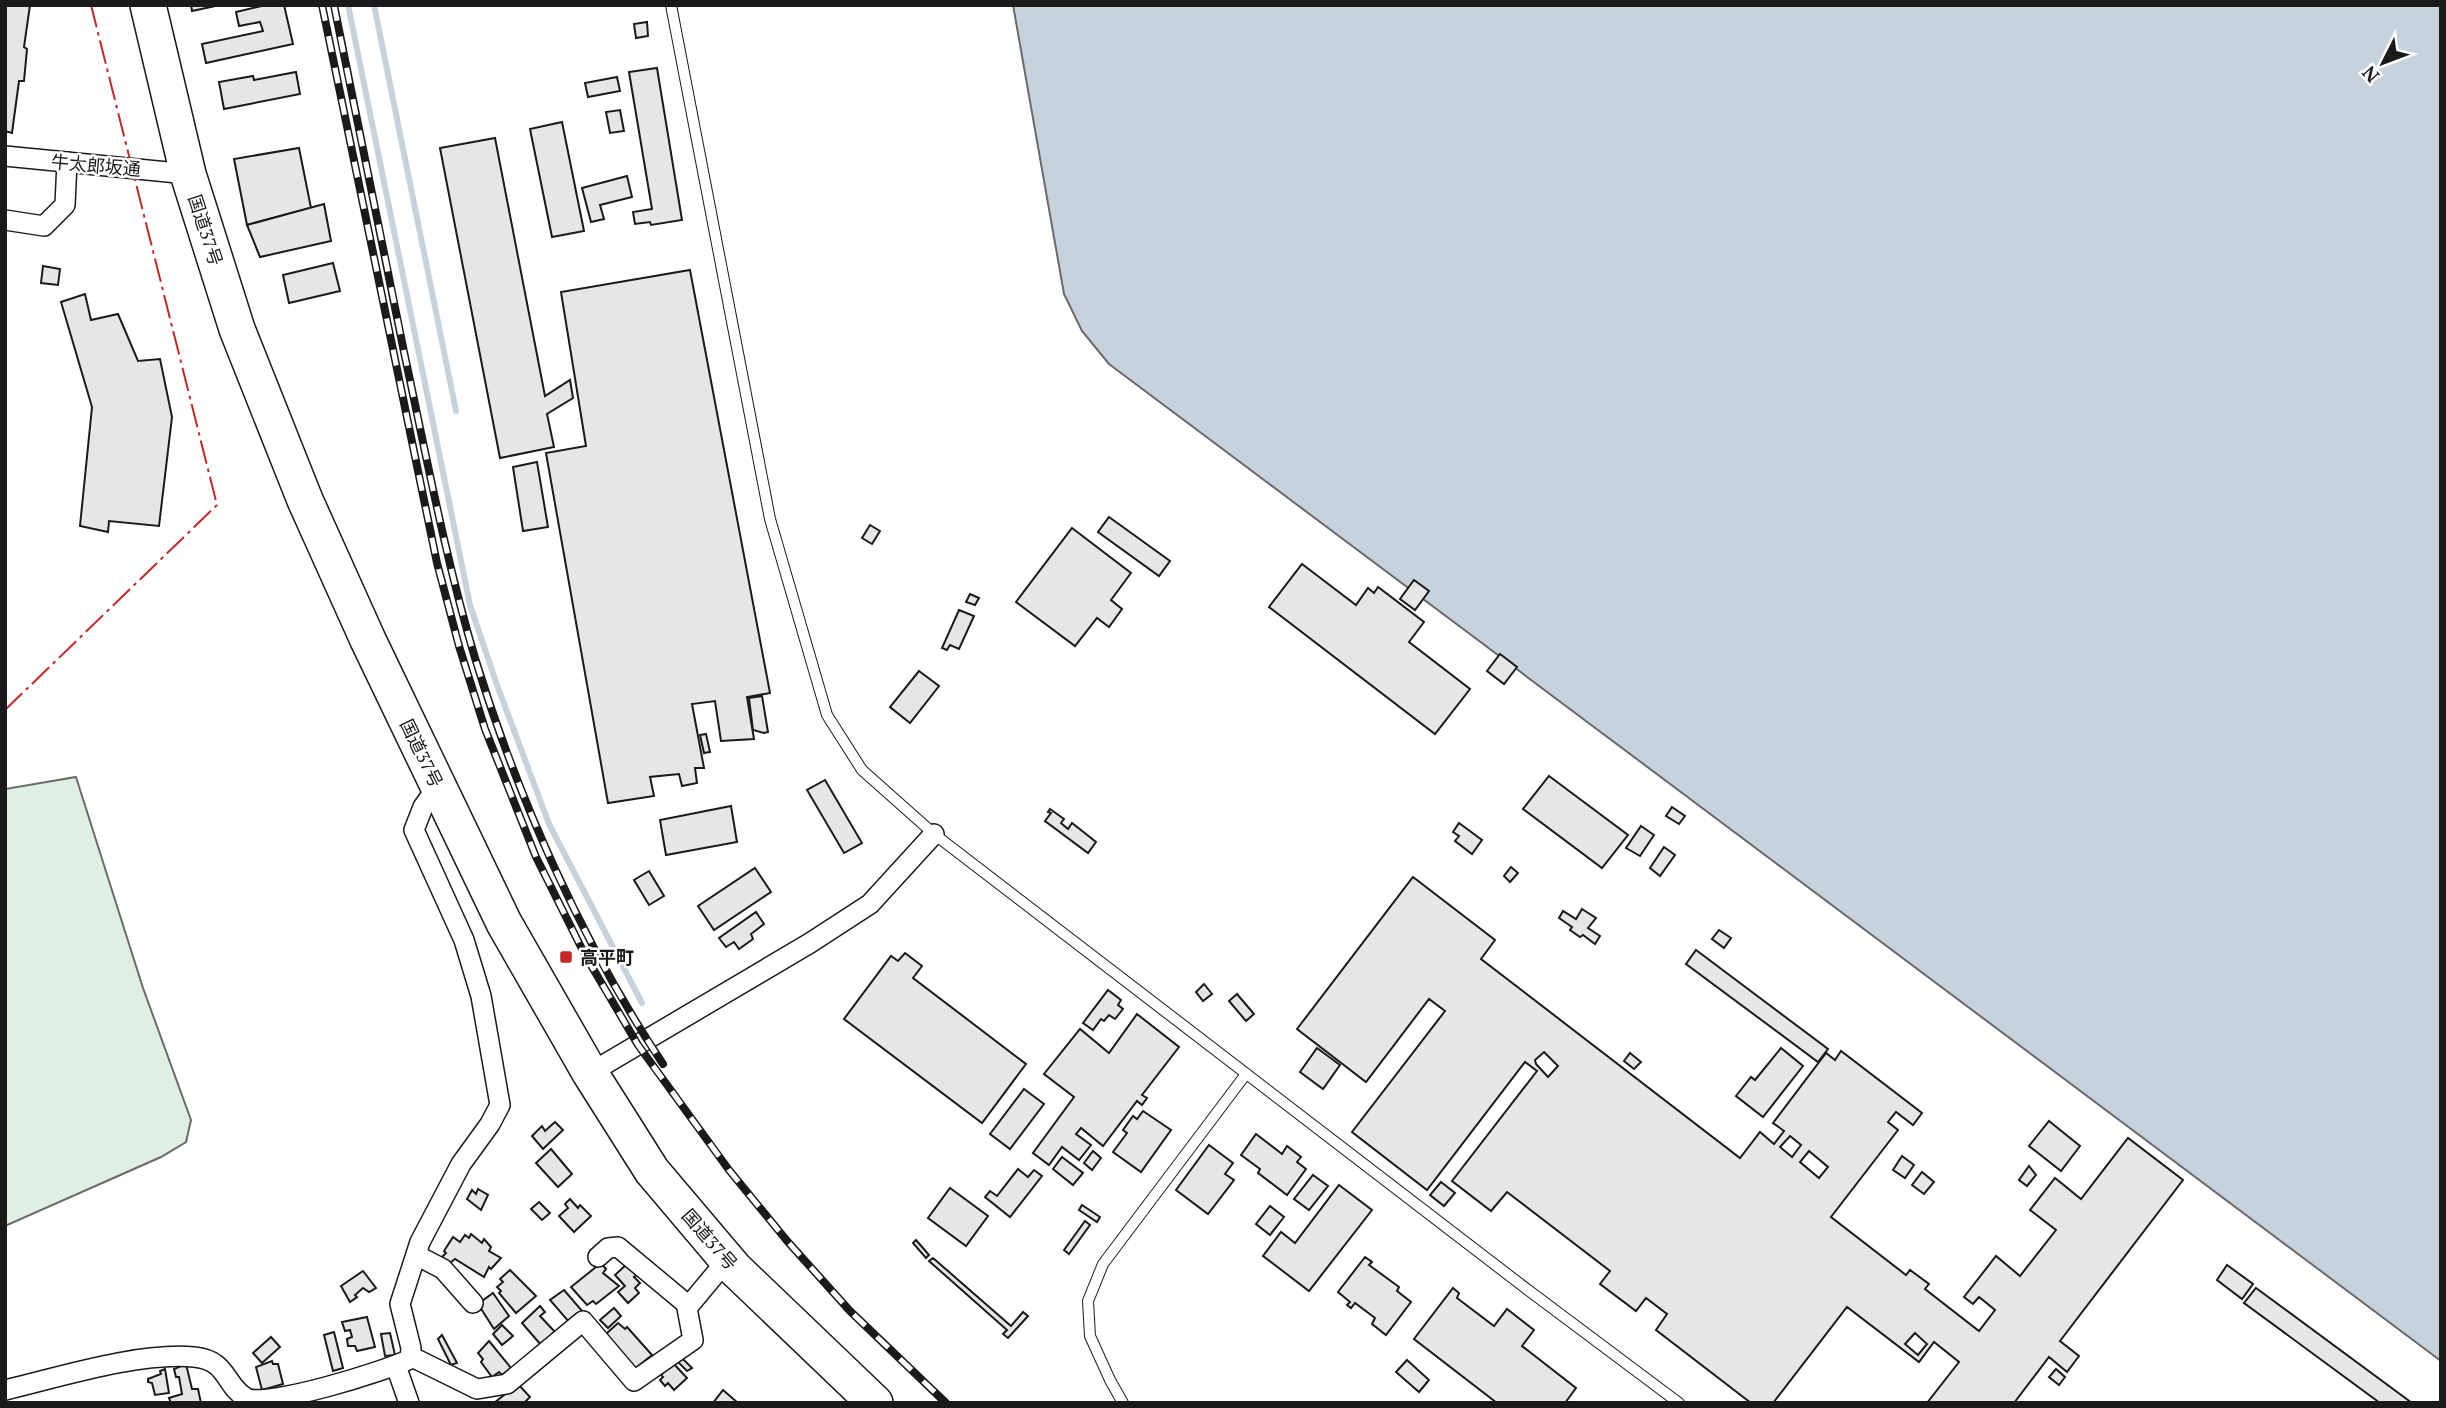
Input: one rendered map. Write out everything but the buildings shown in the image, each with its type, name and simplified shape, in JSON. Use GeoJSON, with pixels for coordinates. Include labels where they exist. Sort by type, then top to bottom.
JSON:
{"type":"FeatureCollection","features":[{"type":"Feature","properties":{"kind":"highway","name":"国道37号"},"geometry":{"type":"LineString","coordinates":[[148,5],[188,174],[237,329],[305,500],[504,923],[590,1073],[652,1171],[727,1260],[875,1403]]}},
{"type":"Feature","properties":{"kind":"street","name":"牛太郎坂通"},"geometry":{"type":"LineString","coordinates":[[5,156],[188,174]]}},
{"type":"Feature","properties":{"kind":"street"},"geometry":{"type":"LineString","coordinates":[[5,220],[44,226],[65,205],[67,162]]}},
{"type":"Feature","properties":{"kind":"street"},"geometry":{"type":"LineString","coordinates":[[5,1390],[139,1359],[193,1357],[208,1359],[223,1369],[246,1398],[259,1401],[335,1386],[403,1361],[411,1348],[400,1304],[420,1242],[461,1164],[490,1124],[500,1105],[481,996],[464,940],[414,830],[422,807],[438,786]]}},
{"type":"Feature","properties":{"kind":"street"},"geometry":{"type":"LineString","coordinates":[[590,1073],[810,943],[870,904],[934,834]]}},
{"type":"Feature","properties":{"kind":"street"},"geometry":{"type":"LineString","coordinates":[[598,1257],[608,1248],[618,1247],[689,1306]]}},
{"type":"Feature","properties":{"kind":"street"},"geometry":{"type":"LineString","coordinates":[[416,1255],[443,1269],[473,1303]]}},
{"type":"Feature","properties":{"kind":"street"},"geometry":{"type":"LineString","coordinates":[[403,1361],[477,1389],[507,1384],[583,1321],[634,1381],[693,1340],[687,1308],[727,1260]]}},
{"type":"Feature","properties":{"kind":"street"},"geometry":{"type":"LineString","coordinates":[[403,1361],[409,1403]]}},
{"type":"Feature","properties":{"kind":"lane"},"geometry":{"type":"LineString","coordinates":[[671,5],[770,519],[827,715],[862,770],[934,834],[1679,1403]]}},
{"type":"Feature","properties":{"kind":"lane"},"geometry":{"type":"LineString","coordinates":[[1123,1403],[1090,1336],[1088,1301],[1104,1264],[1246,1074]]}},
{"type":"Feature","properties":{"kind":"green space"},"geometry":{"type":"Polygon","coordinates":[[[76,777],[143,988],[191,1120],[186,1142],[161,1157],[5,1226],[5,789],[76,777]]]}},
{"type":"Feature","properties":{"kind":"shaded area"},"geometry":{"type":"Polygon","coordinates":[[[1013,5],[2441,5],[2441,1361],[1109,364],[1082,331],[1064,294],[1013,5]]]}},
{"type":"Feature","properties":{"kind":"waterway"},"geometry":{"type":"LineString","coordinates":[[348,5],[470,605],[549,824],[642,1003]]}},
{"type":"Feature","properties":{"kind":"waterway"},"geometry":{"type":"LineString","coordinates":[[374,5],[456,411]]}},
{"type":"Feature","properties":{"kind":"railway"},"geometry":{"type":"LineString","coordinates":[[322,5],[437,563],[485,729],[536,857],[585,955],[638,1045],[729,1170],[788,1242],[850,1311],[946,1403]]}},
{"type":"Feature","properties":{"kind":"railway"},"geometry":{"type":"LineString","coordinates":[[334,5],[436,505],[475,658],[511,763],[554,867],[605,969],[663,1064]]}},
{"type":"Feature","properties":{"kind":"power"},"geometry":{"type":"LineString","coordinates":[[5,710],[217,505],[91,5]]}},
{"type":"Feature","properties":{"kind":"place","name":"高平町"},"geometry":{"type":"Point","coordinates":[566,957]}}]}
